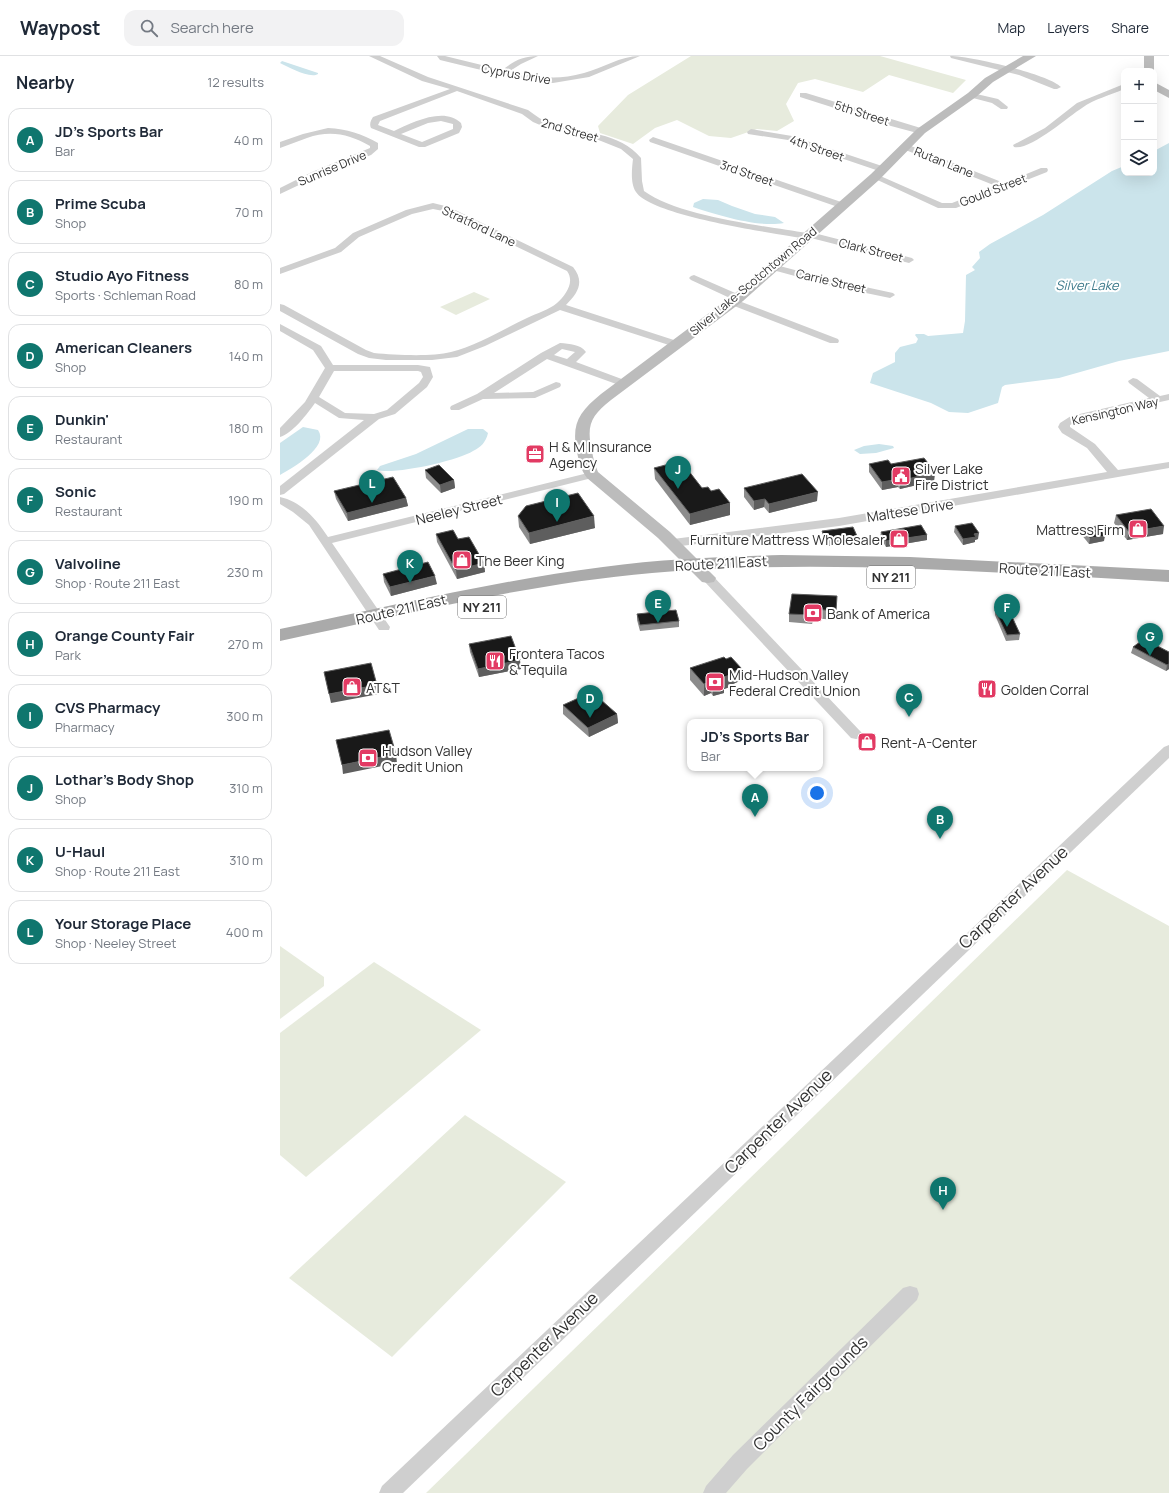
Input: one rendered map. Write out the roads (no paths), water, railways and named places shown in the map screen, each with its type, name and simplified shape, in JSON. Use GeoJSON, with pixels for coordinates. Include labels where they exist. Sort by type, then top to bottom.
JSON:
{"type":"FeatureCollection","features":[{"type":"Feature","properties":{"kind":"main road","name":"Route 211 East"},"geometry":{"type":"LineString","coordinates":[[280,648],[380,621],[462,596],[557,579],[628,570],[694,564],[768,561],[849,561],[1169,576]]}},
{"type":"Feature","properties":{"kind":"main road","name":"Route 211 East"},"geometry":{"type":"LineString","coordinates":[[280,635],[559,593],[650,582],[708,578],[781,575],[857,576],[1169,591]]}},
{"type":"Feature","properties":{"kind":"street","name":"2nd Street"},"geometry":{"type":"LineString","coordinates":[[373,56],[420,77],[525,112],[536,120],[550,126],[588,133],[624,147],[637,158],[639,192],[646,197],[668,206],[698,215],[809,236]]}},
{"type":"Feature","properties":{"kind":"street","name":"Cyprus Drive"},"geometry":{"type":"LineString","coordinates":[[441,56],[460,64],[539,80],[559,81],[586,75],[636,56]]}},
{"type":"Feature","properties":{"kind":"street"},"geometry":{"type":"LineString","coordinates":[[504,72],[518,62],[534,56]]}},
{"type":"Feature","properties":{"kind":"street"},"geometry":{"type":"LineString","coordinates":[[954,56],[1022,73],[1057,87]]}},
{"type":"Feature","properties":{"kind":"street","name":"Silver Lake-Scotchtown Road"},"geometry":{"type":"LineString","coordinates":[[592,475],[588,468],[582,442],[583,422],[594,407],[623,383],[735,300],[809,236],[841,205],[906,147],[921,131],[972,95],[989,80],[1006,69],[1032,56]]}},
{"type":"Feature","properties":{"kind":"street"},"geometry":{"type":"LineString","coordinates":[[1149,56],[1149,68]]}},
{"type":"Feature","properties":{"kind":"street"},"geometry":{"type":"LineString","coordinates":[[1017,145],[1048,130],[1080,105],[1121,87]]}},
{"type":"Feature","properties":{"kind":"street"},"geometry":{"type":"LineString","coordinates":[[1157,87],[1169,95]]}},
{"type":"Feature","properties":{"kind":"street"},"geometry":{"type":"LineString","coordinates":[[394,134],[433,118],[450,119],[457,123],[458,127],[456,131],[422,145],[394,134],[374,126],[374,121],[376,119],[456,88]]}},
{"type":"Feature","properties":{"kind":"street","name":"5th Street"},"geometry":{"type":"LineString","coordinates":[[803,95],[921,131]]}},
{"type":"Feature","properties":{"kind":"street"},"geometry":{"type":"LineString","coordinates":[[972,95],[995,101],[1004,107]]}},
{"type":"Feature","properties":{"kind":"street","name":"Sunrise Drive"},"geometry":{"type":"LineString","coordinates":[[280,145],[315,132],[333,129],[368,140],[375,145],[374,149],[368,153],[315,174],[280,191]]}},
{"type":"Feature","properties":{"kind":"street","name":"4th Street"},"geometry":{"type":"LineString","coordinates":[[752,132],[789,138],[878,173]]}},
{"type":"Feature","properties":{"kind":"street","name":"3rd Street"},"geometry":{"type":"LineString","coordinates":[[653,140],[841,205]]}},
{"type":"Feature","properties":{"kind":"street","name":"Rutan Lane"},"geometry":{"type":"LineString","coordinates":[[906,147],[1004,186]]}},
{"type":"Feature","properties":{"kind":"street","name":"Gould Street"},"geometry":{"type":"LineString","coordinates":[[878,173],[941,206],[953,206],[1044,170]]}},
{"type":"Feature","properties":{"kind":"street"},"geometry":{"type":"LineString","coordinates":[[280,195],[280,201]]}},
{"type":"Feature","properties":{"kind":"street","name":"Stratford Lane"},"geometry":{"type":"LineString","coordinates":[[280,271],[338,250],[356,235],[409,212],[426,207],[440,207],[570,269],[574,272],[576,280],[573,289],[559,306],[481,344],[453,355],[404,358],[373,356],[362,352],[280,308]]}},
{"type":"Feature","properties":{"kind":"street","name":"Clark Street"},"geometry":{"type":"LineString","coordinates":[[809,236],[909,260]]}},
{"type":"Feature","properties":{"kind":"street","name":"Carrie Street"},"geometry":{"type":"LineString","coordinates":[[772,267],[832,283],[890,295]]}},
{"type":"Feature","properties":{"kind":"street"},"geometry":{"type":"LineString","coordinates":[[694,278],[735,300],[834,341]]}},
{"type":"Feature","properties":{"kind":"street"},"geometry":{"type":"LineString","coordinates":[[559,306],[676,344]]}},
{"type":"Feature","properties":{"kind":"street"},"geometry":{"type":"LineString","coordinates":[[280,327],[317,348],[330,368]]}},
{"type":"Feature","properties":{"kind":"street"},"geometry":{"type":"LineString","coordinates":[[455,408],[481,396],[560,346],[578,349],[581,352],[569,363]]}},
{"type":"Feature","properties":{"kind":"street"},"geometry":{"type":"LineString","coordinates":[[545,355],[623,383]]}},
{"type":"Feature","properties":{"kind":"street"},"geometry":{"type":"LineString","coordinates":[[314,398],[343,416],[375,417],[391,412],[423,385],[428,377],[426,370],[404,367],[330,368]]}},
{"type":"Feature","properties":{"kind":"street"},"geometry":{"type":"LineString","coordinates":[[281,432],[314,398],[321,388],[330,368]]}},
{"type":"Feature","properties":{"kind":"street"},"geometry":{"type":"LineString","coordinates":[[1133,381],[1165,400]]}},
{"type":"Feature","properties":{"kind":"street"},"geometry":{"type":"LineString","coordinates":[[481,396],[535,395],[556,385]]}},
{"type":"Feature","properties":{"kind":"street","name":"Kensington Way"},"geometry":{"type":"LineString","coordinates":[[1116,475],[1091,446],[1066,431],[1064,427],[1065,423],[1075,418],[1165,400]]}},
{"type":"Feature","properties":{"kind":"street"},"geometry":{"type":"LineString","coordinates":[[280,492],[375,417]]}},
{"type":"Feature","properties":{"kind":"street","name":"Maltese Drive"},"geometry":{"type":"LineString","coordinates":[[673,543],[846,520],[1169,465]]}},
{"type":"Feature","properties":{"kind":"street"},"geometry":{"type":"LineString","coordinates":[[592,475],[673,543],[856,735]]}},
{"type":"Feature","properties":{"kind":"street","name":"Neeley Street"},"geometry":{"type":"LineString","coordinates":[[326,541],[592,475]]}},
{"type":"Feature","properties":{"kind":"street"},"geometry":{"type":"LineString","coordinates":[[280,500],[293,505],[305,513],[326,541],[380,621]]}},
{"type":"Feature","properties":{"kind":"street","name":"Carpenter Avenue"},"geometry":{"type":"LineString","coordinates":[[389,1493],[1169,750]]}},
{"type":"Feature","properties":{"kind":"street","name":"County Fairgrounds"},"geometry":{"type":"LineString","coordinates":[[712,1493],[740,1462],[910,1294]]}},
{"type":"Feature","properties":{"kind":"water"},"geometry":{"type":"Polygon","coordinates":[[[282,61],[318,74],[310,75],[299,72],[280,63],[282,61]]]}},
{"type":"Feature","properties":{"kind":"water","name":"Silver Lake"},"geometry":{"type":"Polygon","coordinates":[[[1169,143],[1169,351],[1119,361],[1059,378],[1005,385],[1002,387],[998,403],[968,413],[949,412],[931,403],[870,383],[873,373],[895,362],[895,353],[900,347],[916,343],[918,339],[915,335],[916,334],[924,334],[928,336],[963,333],[965,321],[966,275],[975,270],[972,267],[980,258],[979,252],[990,244],[1043,215],[1112,171],[1121,167],[1121,176],[1157,176],[1157,149],[1169,143]]]}},
{"type":"Feature","properties":{"kind":"water"},"geometry":{"type":"Polygon","coordinates":[[[703,199],[718,200],[755,214],[775,217],[784,223],[763,224],[738,220],[693,207],[694,203],[703,199]]]}},
{"type":"Feature","properties":{"kind":"water"},"geometry":{"type":"Polygon","coordinates":[[[303,427],[318,430],[320,437],[319,443],[308,456],[280,475],[280,443],[303,427]]]}},
{"type":"Feature","properties":{"kind":"water"},"geometry":{"type":"Polygon","coordinates":[[[468,429],[483,429],[488,433],[481,446],[465,455],[440,463],[411,469],[397,471],[377,470],[380,466],[416,454],[468,429]]]}},
{"type":"Feature","properties":{"kind":"water"},"geometry":{"type":"Polygon","coordinates":[[[879,444],[893,446],[894,448],[876,453],[860,454],[854,450],[864,446],[879,444]]]}},
{"type":"Feature","properties":{"kind":"place","name":"H & M Insurance Agency"},"geometry":{"type":"Point","coordinates":[535,454]}},
{"type":"Feature","properties":{"kind":"place","name":"Silver Lake Fire District"},"geometry":{"type":"Point","coordinates":[901,476]}},
{"type":"Feature","properties":{"kind":"place","name":"Lothar's Body Shop"},"geometry":{"type":"Point","coordinates":[678,489]}},
{"type":"Feature","properties":{"kind":"place","name":"Your Storage Place"},"geometry":{"type":"Point","coordinates":[372,503]}},
{"type":"Feature","properties":{"kind":"place","name":"CVS Pharmacy"},"geometry":{"type":"Point","coordinates":[557,522]}},
{"type":"Feature","properties":{"kind":"place","name":"Mattress Firm"},"geometry":{"type":"Point","coordinates":[1138,529]}},
{"type":"Feature","properties":{"kind":"place","name":"Furniture Mattress Wholesaler"},"geometry":{"type":"Point","coordinates":[899,539]}},
{"type":"Feature","properties":{"kind":"place","name":"The Beer King"},"geometry":{"type":"Point","coordinates":[462,560]}},
{"type":"Feature","properties":{"kind":"place","name":"U-Haul"},"geometry":{"type":"Point","coordinates":[410,583]}},
{"type":"Feature","properties":{"kind":"place","name":"Bank of America"},"geometry":{"type":"Point","coordinates":[813,613]}},
{"type":"Feature","properties":{"kind":"place","name":"Dunkin'"},"geometry":{"type":"Point","coordinates":[658,623]}},
{"type":"Feature","properties":{"kind":"place","name":"Sonic"},"geometry":{"type":"Point","coordinates":[1007,627]}},
{"type":"Feature","properties":{"kind":"place","name":"Valvoline"},"geometry":{"type":"Point","coordinates":[1150,656]}},
{"type":"Feature","properties":{"kind":"place","name":"Frontera Tacos & Tequila"},"geometry":{"type":"Point","coordinates":[495,661]}},
{"type":"Feature","properties":{"kind":"place","name":"Mid-Hudson Valley Federal Credit Union"},"geometry":{"type":"Point","coordinates":[715,682]}},
{"type":"Feature","properties":{"kind":"place","name":"AT&T"},"geometry":{"type":"Point","coordinates":[352,687]}},
{"type":"Feature","properties":{"kind":"place","name":"Golden Corral"},"geometry":{"type":"Point","coordinates":[987,689]}},
{"type":"Feature","properties":{"kind":"place","name":"Studio Ayo Fitness"},"geometry":{"type":"Point","coordinates":[909,717]}},
{"type":"Feature","properties":{"kind":"place","name":"American Cleaners"},"geometry":{"type":"Point","coordinates":[590,718]}},
{"type":"Feature","properties":{"kind":"place","name":"Rent-A-Center"},"geometry":{"type":"Point","coordinates":[867,742]}},
{"type":"Feature","properties":{"kind":"place","name":"Hudson Valley Credit Union"},"geometry":{"type":"Point","coordinates":[368,758]}},
{"type":"Feature","properties":{"kind":"place","name":"JD's Sports Bar"},"geometry":{"type":"Point","coordinates":[755,817]}},
{"type":"Feature","properties":{"kind":"place","name":"Prime Scuba"},"geometry":{"type":"Point","coordinates":[940,839]}},
{"type":"Feature","properties":{"kind":"place","name":"Orange County Fair"},"geometry":{"type":"Point","coordinates":[943,1210]}}]}
